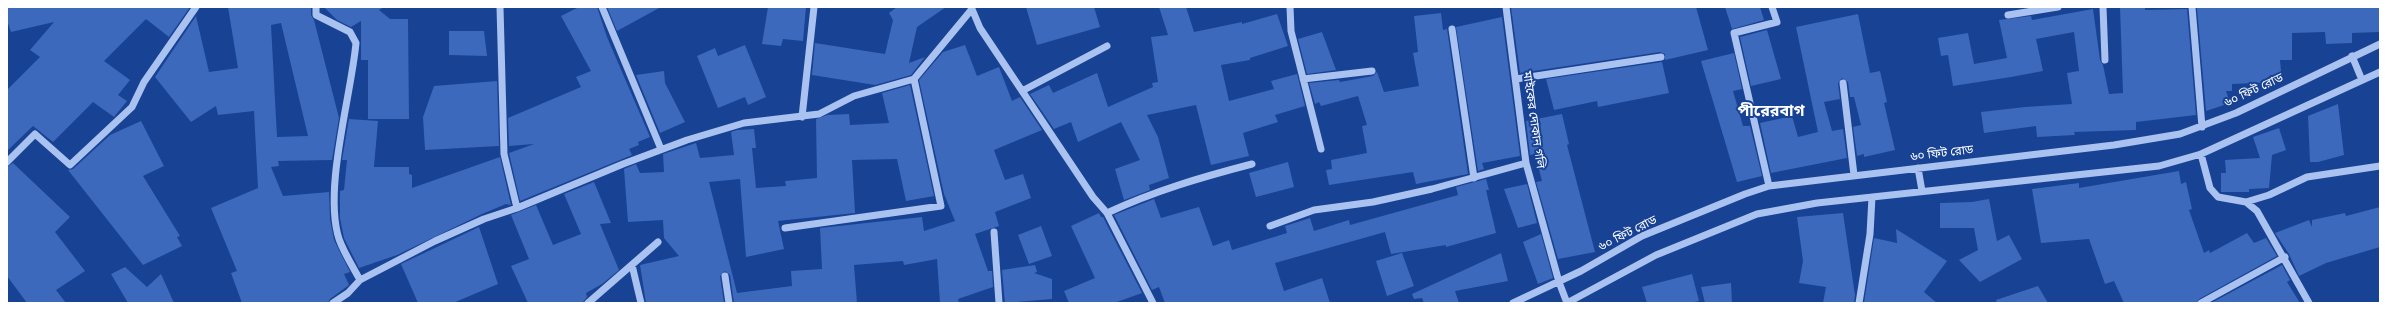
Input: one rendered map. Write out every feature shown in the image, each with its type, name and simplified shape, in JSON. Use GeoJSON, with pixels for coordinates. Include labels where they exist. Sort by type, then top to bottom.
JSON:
{"type":"FeatureCollection","features":[{"type":"Feature","properties":{"kind":"street"},"geometry":{"type":"LineString","coordinates":[[7,162],[34,134],[70,165],[132,107],[144,82],[196,7]]}},
{"type":"Feature","properties":{"kind":"street"},"geometry":{"type":"LineString","coordinates":[[316,7],[316,15],[350,32],[356,43],[338,166],[336,218],[338,238],[360,280]]}},
{"type":"Feature","properties":{"kind":"street"},"geometry":{"type":"LineString","coordinates":[[500,7],[504,154],[516,208]]}},
{"type":"Feature","properties":{"kind":"street"},"geometry":{"type":"LineString","coordinates":[[602,7],[661,149]]}},
{"type":"Feature","properties":{"kind":"street"},"geometry":{"type":"LineString","coordinates":[[802,117],[814,7]]}},
{"type":"Feature","properties":{"kind":"street"},"geometry":{"type":"LineString","coordinates":[[1290,7],[1291,31],[1321,149]]}},
{"type":"Feature","properties":{"kind":"street","name":"মাইকের দোকান গলি"},"geometry":{"type":"LineString","coordinates":[[1506,7],[1526,163],[1559,282],[1567,303]]}},
{"type":"Feature","properties":{"kind":"street"},"geometry":{"type":"LineString","coordinates":[[1769,186],[1734,33],[1777,22],[1772,7]]}},
{"type":"Feature","properties":{"kind":"street"},"geometry":{"type":"LineString","coordinates":[[2008,16],[2058,7]]}},
{"type":"Feature","properties":{"kind":"street"},"geometry":{"type":"LineString","coordinates":[[2103,7],[2105,60]]}},
{"type":"Feature","properties":{"kind":"street"},"geometry":{"type":"LineString","coordinates":[[2192,7],[2202,126]]}},
{"type":"Feature","properties":{"kind":"street"},"geometry":{"type":"LineString","coordinates":[[333,303],[348,293],[360,280],[484,218],[516,208],[661,149],[744,123],[820,114],[854,96],[914,79],[971,8],[980,28],[1093,197],[1107,213],[1153,303]]}},
{"type":"Feature","properties":{"kind":"street"},"geometry":{"type":"LineString","coordinates":[[1452,29],[1474,178]]}},
{"type":"Feature","properties":{"kind":"street","name":"৬০ ফিট রোড"},"geometry":{"type":"LineString","coordinates":[[1513,303],[1559,282],[1642,236],[1745,194],[1769,186],[2134,142],[2180,134],[2236,113],[2352,56],[2380,44]]}},
{"type":"Feature","properties":{"kind":"street"},"geometry":{"type":"LineString","coordinates":[[1022,91],[1107,46]]}},
{"type":"Feature","properties":{"kind":"street"},"geometry":{"type":"LineString","coordinates":[[2352,56],[2362,80]]}},
{"type":"Feature","properties":{"kind":"street"},"geometry":{"type":"LineString","coordinates":[[1516,79],[1660,57]]}},
{"type":"Feature","properties":{"kind":"street"},"geometry":{"type":"LineString","coordinates":[[1303,78],[1372,71]]}},
{"type":"Feature","properties":{"kind":"street"},"geometry":{"type":"LineString","coordinates":[[1567,303],[1656,256],[1757,214],[1817,203],[2159,166],[2201,154],[2380,72]]}},
{"type":"Feature","properties":{"kind":"street"},"geometry":{"type":"LineString","coordinates":[[785,228],[941,206],[914,79]]}},
{"type":"Feature","properties":{"kind":"street"},"geometry":{"type":"LineString","coordinates":[[1843,83],[1854,175]]}},
{"type":"Feature","properties":{"kind":"street"},"geometry":{"type":"LineString","coordinates":[[2201,154],[2210,188],[2218,197],[2246,202],[2269,195],[2307,177],[2380,166]]}},
{"type":"Feature","properties":{"kind":"street"},"geometry":{"type":"LineString","coordinates":[[1270,226],[1314,210],[1373,202],[1474,178],[1526,163]]}},
{"type":"Feature","properties":{"kind":"street"},"geometry":{"type":"LineString","coordinates":[[1107,213],[1137,199],[1183,183],[1252,164]]}},
{"type":"Feature","properties":{"kind":"street"},"geometry":{"type":"LineString","coordinates":[[1918,168],[1922,191]]}},
{"type":"Feature","properties":{"kind":"street"},"geometry":{"type":"LineString","coordinates":[[1859,303],[1870,234],[1872,198]]}},
{"type":"Feature","properties":{"kind":"street"},"geometry":{"type":"LineString","coordinates":[[2246,202],[2257,211],[2285,257],[2309,303]]}},
{"type":"Feature","properties":{"kind":"street"},"geometry":{"type":"LineString","coordinates":[[994,232],[999,303]]}},
{"type":"Feature","properties":{"kind":"street"},"geometry":{"type":"LineString","coordinates":[[588,303],[658,242]]}},
{"type":"Feature","properties":{"kind":"street"},"geometry":{"type":"LineString","coordinates":[[2201,303],[2285,257]]}},
{"type":"Feature","properties":{"kind":"street"},"geometry":{"type":"LineString","coordinates":[[632,265],[641,303]]}},
{"type":"Feature","properties":{"kind":"street"},"geometry":{"type":"LineString","coordinates":[[726,276],[729,303]]}},
{"type":"Feature","properties":{"kind":"building"},"geometry":{"type":"Polygon","coordinates":[[[7,7],[190,7],[169,37],[146,19],[104,61],[130,80],[118,95],[127,101],[114,117],[93,102],[53,142],[33,126],[7,151],[7,90],[40,57],[30,50],[54,22],[11,32],[7,20],[7,7]]]}},
{"type":"Feature","properties":{"kind":"building"},"geometry":{"type":"Polygon","coordinates":[[[228,7],[311,7],[311,15],[314,20],[339,118],[332,160],[278,161],[279,166],[271,167],[283,196],[329,192],[330,219],[334,240],[350,272],[344,274],[349,285],[330,299],[328,303],[242,303],[231,273],[237,271],[211,208],[258,188],[254,111],[218,115],[216,106],[191,122],[155,77],[196,16],[209,72],[238,68],[228,7]],[[281,23],[271,25],[277,137],[308,136],[281,23]]]}},
{"type":"Feature","properties":{"kind":"building"},"geometry":{"type":"Polygon","coordinates":[[[324,7],[384,7],[379,10],[390,19],[408,19],[409,119],[368,119],[368,60],[361,60],[361,21],[351,27],[337,20],[324,7]]]}},
{"type":"Feature","properties":{"kind":"building"},"geometry":{"type":"Polygon","coordinates":[[[579,7],[597,7],[607,37],[650,137],[638,142],[639,145],[629,149],[632,155],[520,201],[509,153],[534,144],[509,146],[508,118],[581,87],[576,77],[591,71],[561,16],[579,7]]]}},
{"type":"Feature","properties":{"kind":"building"},"geometry":{"type":"Polygon","coordinates":[[[607,7],[661,7],[617,31],[607,7]]]}},
{"type":"Feature","properties":{"kind":"building"},"geometry":{"type":"Polygon","coordinates":[[[768,7],[806,7],[803,41],[783,39],[781,46],[762,44],[768,7]]]}},
{"type":"Feature","properties":{"kind":"building"},"geometry":{"type":"Polygon","coordinates":[[[897,7],[946,7],[917,27],[909,63],[925,57],[911,75],[875,85],[812,75],[815,43],[885,54],[893,20],[889,13],[897,7]]]}},
{"type":"Feature","properties":{"kind":"building"},"geometry":{"type":"Polygon","coordinates":[[[1026,7],[1094,7],[1100,27],[1037,45],[1026,7]]]}},
{"type":"Feature","properties":{"kind":"building"},"geometry":{"type":"Polygon","coordinates":[[[1159,7],[1186,7],[1194,32],[1242,22],[1242,24],[1277,14],[1288,46],[1250,58],[1250,60],[1221,65],[1229,101],[1274,89],[1271,81],[1297,74],[1305,106],[1275,115],[1278,122],[1243,133],[1249,156],[1211,165],[1196,105],[1147,115],[1158,137],[1169,178],[1149,185],[1150,190],[1124,200],[1115,169],[1140,160],[1121,122],[1078,142],[1071,122],[1054,129],[1030,94],[1049,85],[1053,93],[1097,73],[1108,107],[1153,87],[1152,83],[1158,82],[1151,37],[1168,35],[1159,7]]]}},
{"type":"Feature","properties":{"kind":"building"},"geometry":{"type":"Polygon","coordinates":[[[1511,7],[1696,7],[1708,50],[1665,60],[1665,54],[1660,52],[1520,73],[1511,7]]]}},
{"type":"Feature","properties":{"kind":"building"},"geometry":{"type":"Polygon","coordinates":[[[1725,7],[1760,7],[1764,20],[1732,29],[1725,7]]]}},
{"type":"Feature","properties":{"kind":"building"},"geometry":{"type":"Polygon","coordinates":[[[2120,7],[2145,7],[2145,10],[2187,9],[2196,115],[2136,122],[2136,130],[2074,132],[2075,135],[2037,137],[2036,126],[1984,133],[1981,112],[2072,104],[2067,73],[2079,71],[2074,32],[2036,39],[2043,71],[2011,77],[1953,86],[1948,55],[1941,56],[1938,38],[1968,33],[1974,64],[2007,58],[1999,20],[2031,16],[2032,20],[2093,9],[2100,60],[2103,65],[2109,94],[2123,93],[2120,7]]]}},
{"type":"Feature","properties":{"kind":"building"},"geometry":{"type":"Polygon","coordinates":[[[2379,7],[2380,32],[2352,33],[2352,43],[2326,44],[2325,32],[2292,33],[2292,60],[2280,60],[2282,82],[2232,84],[2232,91],[2226,91],[2230,103],[2206,111],[2197,8],[2379,7]]]}},
{"type":"Feature","properties":{"kind":"building"},"geometry":{"type":"Polygon","coordinates":[[[1441,13],[1443,30],[1447,29],[1468,174],[1416,184],[1413,172],[1329,185],[1326,170],[1332,169],[1331,160],[1367,153],[1362,126],[1367,125],[1358,96],[1321,106],[1319,102],[1315,104],[1309,83],[1339,80],[1340,82],[1373,76],[1377,72],[1384,92],[1419,86],[1413,53],[1418,52],[1414,16],[1441,13]]]}},
{"type":"Feature","properties":{"kind":"building"},"geometry":{"type":"Polygon","coordinates":[[[1858,14],[1870,73],[1880,71],[1887,102],[1884,103],[1895,150],[1864,157],[1864,154],[1857,156],[1853,127],[1861,125],[1854,97],[1850,97],[1848,82],[1842,78],[1838,83],[1840,99],[1824,102],[1832,131],[1843,129],[1847,158],[1771,173],[1760,123],[1792,116],[1798,137],[1818,132],[1796,27],[1858,14]]]}},
{"type":"Feature","properties":{"kind":"building"},"geometry":{"type":"Polygon","coordinates":[[[1502,17],[1520,156],[1482,163],[1484,169],[1478,171],[1456,27],[1502,17]]]}},
{"type":"Feature","properties":{"kind":"building"},"geometry":{"type":"Polygon","coordinates":[[[1767,30],[1781,79],[1751,86],[1740,37],[1767,30]]]}},
{"type":"Feature","properties":{"kind":"building"},"geometry":{"type":"Polygon","coordinates":[[[449,31],[484,31],[487,56],[449,55],[449,31]]]}},
{"type":"Feature","properties":{"kind":"building"},"geometry":{"type":"Polygon","coordinates":[[[1322,32],[1336,70],[1307,74],[1298,39],[1322,32]]]}},
{"type":"Feature","properties":{"kind":"building"},"geometry":{"type":"Polygon","coordinates":[[[745,45],[766,97],[748,105],[745,97],[718,108],[697,56],[715,48],[718,56],[745,45]]]}},
{"type":"Feature","properties":{"kind":"building"},"geometry":{"type":"Polygon","coordinates":[[[965,45],[977,76],[999,67],[1012,101],[1020,97],[1042,130],[994,150],[1005,180],[1023,174],[1031,198],[995,212],[999,226],[975,234],[988,271],[992,271],[993,287],[958,299],[959,303],[940,303],[937,259],[904,265],[903,261],[854,265],[857,303],[734,303],[730,275],[725,271],[720,276],[724,303],[646,303],[640,265],[679,256],[664,238],[663,220],[628,222],[624,169],[636,164],[640,173],[664,172],[663,154],[696,143],[700,158],[734,155],[731,132],[737,130],[754,129],[756,148],[752,148],[756,188],[786,186],[785,181],[817,178],[816,119],[827,115],[849,114],[850,125],[889,123],[882,93],[910,85],[934,196],[906,201],[897,159],[852,160],[855,213],[778,221],[784,249],[746,257],[740,179],[709,182],[737,293],[792,286],[791,271],[822,269],[820,228],[922,217],[924,231],[955,221],[944,194],[919,80],[943,52],[965,45]]]}},
{"type":"Feature","properties":{"kind":"building"},"geometry":{"type":"Polygon","coordinates":[[[1734,53],[1742,89],[1733,91],[1743,126],[1750,126],[1762,176],[1737,182],[1701,61],[1734,53]]]}},
{"type":"Feature","properties":{"kind":"building"},"geometry":{"type":"Polygon","coordinates":[[[1662,62],[1669,93],[1598,107],[1597,101],[1554,110],[1546,79],[1662,62]]]}},
{"type":"Feature","properties":{"kind":"building"},"geometry":{"type":"Polygon","coordinates":[[[664,71],[665,83],[685,122],[660,133],[636,75],[664,71]]]}},
{"type":"Feature","properties":{"kind":"building"},"geometry":{"type":"Polygon","coordinates":[[[497,81],[499,146],[425,150],[423,117],[434,86],[497,81]]]}},
{"type":"Feature","properties":{"kind":"building"},"geometry":{"type":"Polygon","coordinates":[[[2338,104],[2344,155],[2318,162],[2310,162],[2308,116],[2338,104]]]}},
{"type":"Feature","properties":{"kind":"building"},"geometry":{"type":"Polygon","coordinates":[[[1562,114],[1569,144],[1567,145],[1595,252],[1558,259],[1536,182],[1542,181],[1535,154],[1530,155],[1526,121],[1562,114]]]}},
{"type":"Feature","properties":{"kind":"building"},"geometry":{"type":"Polygon","coordinates":[[[349,119],[378,121],[374,167],[409,167],[409,174],[412,175],[412,188],[500,157],[511,205],[506,204],[397,255],[359,268],[344,238],[340,218],[340,191],[344,190],[347,160],[342,160],[349,119]]]}},
{"type":"Feature","properties":{"kind":"building"},"geometry":{"type":"Polygon","coordinates":[[[141,121],[164,166],[143,176],[180,236],[177,237],[182,246],[143,265],[68,170],[73,169],[110,135],[141,121]]]}},
{"type":"Feature","properties":{"kind":"building"},"geometry":{"type":"Polygon","coordinates":[[[2279,128],[2286,150],[2272,155],[2269,188],[2249,189],[2249,192],[2221,192],[2221,173],[2226,173],[2225,160],[2260,158],[2253,137],[2279,128]]]}},
{"type":"Feature","properties":{"kind":"building"},"geometry":{"type":"Polygon","coordinates":[[[1288,162],[1294,187],[1256,197],[1249,173],[1288,162]]]}},
{"type":"Feature","properties":{"kind":"building"},"geometry":{"type":"Polygon","coordinates":[[[13,163],[70,217],[55,232],[85,271],[56,290],[66,303],[27,303],[7,276],[7,167],[13,163]]]}},
{"type":"Feature","properties":{"kind":"building"},"geometry":{"type":"Polygon","coordinates":[[[2179,171],[2181,184],[2186,182],[2192,209],[2189,210],[2204,253],[2209,250],[2210,253],[2247,233],[2254,243],[2266,238],[2277,256],[2199,299],[2196,303],[2124,303],[2114,281],[2105,284],[2089,239],[2041,243],[2032,189],[2079,183],[2079,188],[2179,171]]]}},
{"type":"Feature","properties":{"kind":"building"},"geometry":{"type":"Polygon","coordinates":[[[1486,179],[1489,190],[1486,190],[1496,233],[1446,247],[1446,245],[1391,254],[1385,232],[1275,263],[1284,291],[1322,278],[1330,303],[1165,303],[1159,287],[1152,290],[1114,215],[1154,199],[1161,218],[1199,207],[1213,246],[1229,240],[1232,250],[1287,233],[1285,226],[1310,218],[1314,231],[1349,220],[1350,225],[1458,195],[1456,187],[1486,179]]]}},
{"type":"Feature","properties":{"kind":"building"},"geometry":{"type":"Polygon","coordinates":[[[594,182],[611,223],[600,224],[619,270],[602,284],[586,293],[587,297],[583,302],[528,303],[511,266],[529,259],[511,215],[536,205],[553,245],[581,234],[564,194],[594,182]]]}},
{"type":"Feature","properties":{"kind":"building"},"geometry":{"type":"Polygon","coordinates":[[[1527,184],[1537,223],[1518,228],[1504,189],[1527,184]]]}},
{"type":"Feature","properties":{"kind":"building"},"geometry":{"type":"Polygon","coordinates":[[[1989,199],[1997,241],[2009,235],[2022,259],[1980,282],[1959,260],[1978,250],[1974,228],[1940,228],[1940,203],[1972,202],[1989,199]]]}},
{"type":"Feature","properties":{"kind":"building"},"geometry":{"type":"Polygon","coordinates":[[[2380,207],[2380,247],[2326,263],[2299,276],[2289,254],[2275,233],[2309,220],[2312,227],[2312,220],[2345,213],[2346,216],[2380,207]]]}},
{"type":"Feature","properties":{"kind":"building"},"geometry":{"type":"Polygon","coordinates":[[[1099,213],[1101,217],[1103,217],[1142,293],[1114,303],[1069,303],[1064,291],[1095,278],[1071,226],[1099,213]]]}},
{"type":"Feature","properties":{"kind":"building"},"geometry":{"type":"Polygon","coordinates":[[[1843,213],[1855,295],[1854,303],[1823,303],[1826,287],[1799,283],[1803,261],[1797,217],[1843,213]]]}},
{"type":"Feature","properties":{"kind":"building"},"geometry":{"type":"Polygon","coordinates":[[[1041,226],[1052,256],[1029,264],[1018,235],[1041,226]]]}},
{"type":"Feature","properties":{"kind":"building"},"geometry":{"type":"Polygon","coordinates":[[[479,227],[498,284],[453,303],[418,303],[401,264],[479,227]]]}},
{"type":"Feature","properties":{"kind":"building"},"geometry":{"type":"Polygon","coordinates":[[[1896,229],[1947,261],[1924,292],[1937,303],[1864,303],[1874,238],[1897,243],[1896,229]]]}},
{"type":"Feature","properties":{"kind":"building"},"geometry":{"type":"Polygon","coordinates":[[[1541,234],[1553,278],[1538,284],[1523,242],[1541,234]]]}},
{"type":"Feature","properties":{"kind":"building"},"geometry":{"type":"Polygon","coordinates":[[[1402,253],[1414,286],[1387,296],[1376,261],[1402,253]]]}},
{"type":"Feature","properties":{"kind":"building"},"geometry":{"type":"Polygon","coordinates":[[[1501,253],[1508,281],[1455,291],[1459,303],[1424,303],[1422,298],[1414,299],[1412,294],[1501,253]]]}},
{"type":"Feature","properties":{"kind":"building"},"geometry":{"type":"Polygon","coordinates":[[[1035,265],[1037,272],[1034,273],[1052,279],[1052,299],[1005,303],[1002,270],[1035,265]]]}},
{"type":"Feature","properties":{"kind":"building"},"geometry":{"type":"Polygon","coordinates":[[[2282,265],[2290,280],[2287,282],[2300,303],[2211,303],[2282,265]]]}},
{"type":"Feature","properties":{"kind":"building"},"geometry":{"type":"Polygon","coordinates":[[[125,267],[147,287],[161,274],[174,303],[128,303],[111,274],[125,267]]]}},
{"type":"Feature","properties":{"kind":"building"},"geometry":{"type":"Polygon","coordinates":[[[1692,274],[1699,301],[1689,303],[1647,303],[1642,287],[1692,274]]]}},
{"type":"Feature","properties":{"kind":"building"},"geometry":{"type":"Polygon","coordinates":[[[1731,283],[1732,303],[1705,303],[1701,287],[1731,283]]]}},
{"type":"Feature","properties":{"kind":"building"},"geometry":{"type":"Polygon","coordinates":[[[2038,286],[2048,303],[1997,303],[1996,300],[2038,286]]]}},
{"type":"Feature","properties":{"kind":"district","name":"পীরেরবাগ"},"geometry":{"type":"Point","coordinates":[1771,112]}}]}
